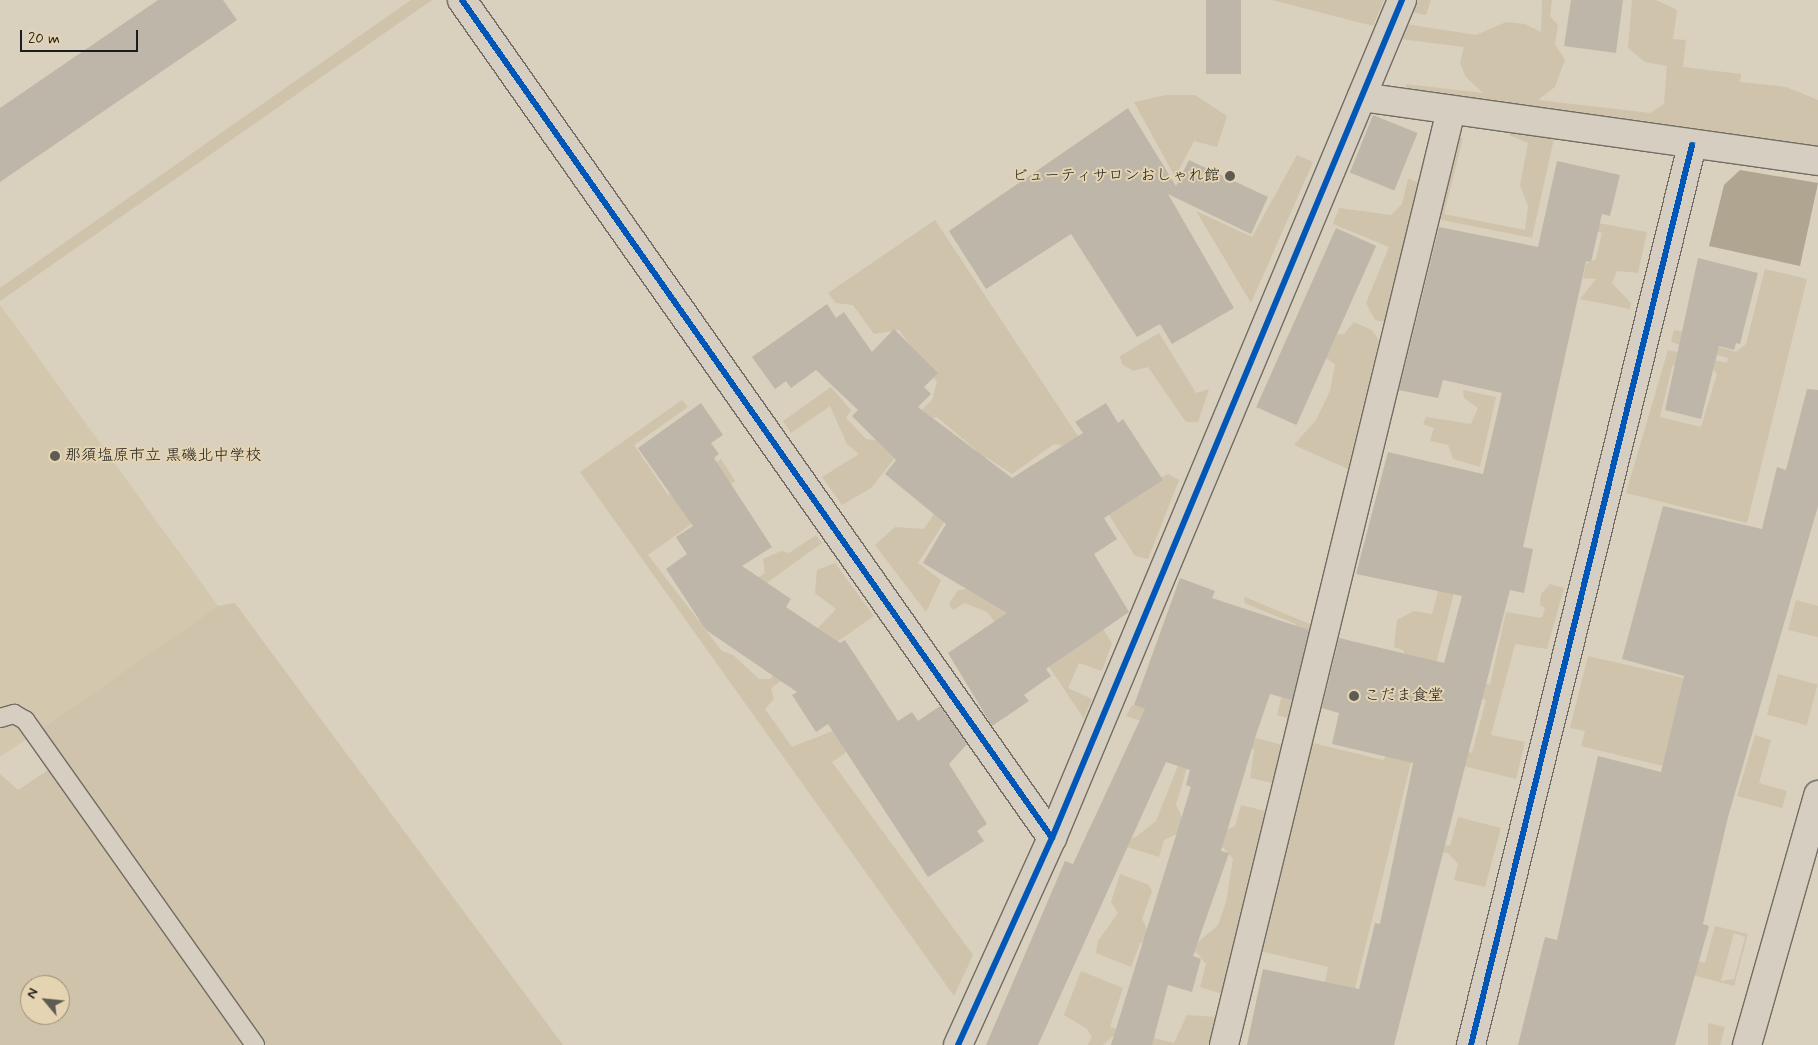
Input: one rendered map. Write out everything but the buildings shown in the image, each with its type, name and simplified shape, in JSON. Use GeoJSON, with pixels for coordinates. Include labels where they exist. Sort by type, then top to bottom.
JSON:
{"type":"FeatureCollection","features":[{"type":"Feature","properties":{"kind":"street"},"geometry":{"type":"LineString","coordinates":[[462,0],[1052,838]]}},
{"type":"Feature","properties":{"kind":"street"},"geometry":{"type":"LineString","coordinates":[[958,1045],[1052,838],[1402,0]]}},
{"type":"Feature","properties":{"kind":"street"},"geometry":{"type":"LineString","coordinates":[[1362,97],[1692,145],[1818,160]]}},
{"type":"Feature","properties":{"kind":"street"},"geometry":{"type":"LineString","coordinates":[[1224,1045],[1451,110]]}},
{"type":"Feature","properties":{"kind":"street"},"geometry":{"type":"LineString","coordinates":[[1471,1045],[1692,145]]}},
{"type":"Feature","properties":{"kind":"street"},"geometry":{"type":"LineString","coordinates":[[1747,1045],[1818,795]]}},
{"type":"Feature","properties":{"kind":"lane"},"geometry":{"type":"LineString","coordinates":[[0,718],[14,714],[25,720],[254,1045]]}},
{"type":"Feature","properties":{"kind":"shaded area"},"geometry":{"type":"Polygon","coordinates":[[[411,0],[432,0],[0,301],[0,288],[411,0]]]}},
{"type":"Feature","properties":{"kind":"shaded area"},"geometry":{"type":"Polygon","coordinates":[[[1272,0],[1384,0],[1373,26],[1272,0]]]}},
{"type":"Feature","properties":{"kind":"shaded area"},"geometry":{"type":"Polygon","coordinates":[[[1415,0],[1431,0],[1426,15],[1410,12],[1415,0]]]}},
{"type":"Feature","properties":{"kind":"shaded area"},"geometry":{"type":"Polygon","coordinates":[[[1542,0],[1552,0],[1550,16],[1558,25],[1555,44],[1565,60],[1555,87],[1538,100],[1650,113],[1664,104],[1667,66],[1645,62],[1628,48],[1632,0],[1656,0],[1677,10],[1673,39],[1686,40],[1683,67],[1741,74],[1740,82],[1786,87],[1818,100],[1818,148],[1405,92],[1406,84],[1483,93],[1466,77],[1460,63],[1464,47],[1400,39],[1406,24],[1476,35],[1506,22],[1525,24],[1541,32],[1542,0]]]}},
{"type":"Feature","properties":{"kind":"shaded area"},"geometry":{"type":"Polygon","coordinates":[[[1166,95],[1195,95],[1227,116],[1217,147],[1194,141],[1175,177],[1134,102],[1166,95]]]}},
{"type":"Feature","properties":{"kind":"shaded area"},"geometry":{"type":"Polygon","coordinates":[[[1509,126],[1555,134],[1532,238],[1437,219],[1457,138],[1463,138],[1444,214],[1525,230],[1528,206],[1520,185],[1528,143],[1509,135],[1509,126]]]}},
{"type":"Feature","properties":{"kind":"shaded area"},"geometry":{"type":"Polygon","coordinates":[[[1297,155],[1313,162],[1251,303],[1196,211],[1252,237],[1297,155]]]}},
{"type":"Feature","properties":{"kind":"shaded area"},"geometry":{"type":"Polygon","coordinates":[[[1740,170],[1818,183],[1800,266],[1709,246],[1724,185],[1740,170]]]}},
{"type":"Feature","properties":{"kind":"shaded area"},"geometry":{"type":"Polygon","coordinates":[[[1408,179],[1418,182],[1385,322],[1375,320],[1366,303],[1389,247],[1333,224],[1339,208],[1391,215],[1402,204],[1408,179]]]}},
{"type":"Feature","properties":{"kind":"shaded area"},"geometry":{"type":"Polygon","coordinates":[[[1571,218],[1647,232],[1638,273],[1617,271],[1612,283],[1631,303],[1630,309],[1580,299],[1596,279],[1583,278],[1586,264],[1596,259],[1602,233],[1570,223],[1571,218]]]}},
{"type":"Feature","properties":{"kind":"shaded area"},"geometry":{"type":"Polygon","coordinates":[[[935,220],[1115,492],[1137,490],[1168,474],[1179,480],[1148,559],[1135,556],[1065,446],[1054,444],[1012,474],[986,457],[918,563],[941,580],[926,612],[875,545],[895,527],[924,529],[976,450],[937,417],[925,420],[871,488],[842,505],[822,477],[859,454],[847,444],[830,406],[791,433],[783,421],[831,387],[851,410],[846,418],[866,439],[878,440],[897,435],[932,400],[937,382],[899,330],[874,334],[853,305],[836,303],[828,293],[935,220]]]}},
{"type":"Feature","properties":{"kind":"shaded area"},"geometry":{"type":"Polygon","coordinates":[[[1765,269],[1807,279],[1747,523],[1626,493],[1668,350],[1727,363],[1728,358],[1671,342],[1674,330],[1699,335],[1705,343],[1736,352],[1746,344],[1765,269]],[[1681,359],[1672,367],[1660,417],[1701,427],[1717,374],[1710,366],[1681,359]]]}},
{"type":"Feature","properties":{"kind":"shaded area","name":"那須塩原市立 黒磯北中学校"},"geometry":{"type":"Polygon","coordinates":[[[0,305],[218,606],[0,757],[0,305]]]}},
{"type":"Feature","properties":{"kind":"shaded area"},"geometry":{"type":"Polygon","coordinates":[[[1354,322],[1372,330],[1379,340],[1348,469],[1294,445],[1316,420],[1330,391],[1335,364],[1312,350],[1318,335],[1344,334],[1354,322]]]}},
{"type":"Feature","properties":{"kind":"shaded area"},"geometry":{"type":"Polygon","coordinates":[[[1159,333],[1196,393],[1209,389],[1198,422],[1186,422],[1148,367],[1133,371],[1122,364],[1120,356],[1159,333]]]}},
{"type":"Feature","properties":{"kind":"shaded area"},"geometry":{"type":"Polygon","coordinates":[[[1463,390],[1496,397],[1480,467],[1453,459],[1448,445],[1430,441],[1434,428],[1423,424],[1426,417],[1471,424],[1478,408],[1464,398],[1463,390]]]}},
{"type":"Feature","properties":{"kind":"shaded area"},"geometry":{"type":"Polygon","coordinates":[[[682,400],[688,407],[634,445],[668,495],[721,459],[735,481],[725,488],[731,496],[648,555],[699,621],[765,573],[763,559],[781,551],[789,553],[816,535],[822,543],[704,628],[722,651],[733,655],[759,679],[770,679],[836,609],[815,593],[817,570],[835,563],[874,616],[771,688],[774,699],[765,709],[792,747],[840,728],[896,718],[832,762],[973,955],[954,996],[580,472],[682,400]]]}},
{"type":"Feature","properties":{"kind":"shaded area"},"geometry":{"type":"Polygon","coordinates":[[[1021,512],[1019,626],[1005,635],[987,612],[965,603],[953,610],[949,604],[958,590],[976,588],[1021,512]]]}},
{"type":"Feature","properties":{"kind":"shaded area"},"geometry":{"type":"Polygon","coordinates":[[[1470,530],[1341,1045],[1323,991],[1328,967],[1260,951],[1310,750],[1313,743],[1383,760],[1389,754],[1407,660],[1403,650],[1394,647],[1397,620],[1414,611],[1432,614],[1448,555],[1470,530]]]}},
{"type":"Feature","properties":{"kind":"shaded area"},"geometry":{"type":"Polygon","coordinates":[[[1058,559],[1112,643],[1102,671],[1079,663],[1068,688],[1092,699],[1084,719],[1024,629],[1058,559]]]}},
{"type":"Feature","properties":{"kind":"shaded area"},"geometry":{"type":"Polygon","coordinates":[[[1550,584],[1564,588],[1547,649],[1515,644],[1491,735],[1525,742],[1516,779],[1420,755],[1423,741],[1472,753],[1486,700],[1437,687],[1442,672],[1490,685],[1506,612],[1542,618],[1545,608],[1540,605],[1541,594],[1550,584]]]}},
{"type":"Feature","properties":{"kind":"shaded area"},"geometry":{"type":"Polygon","coordinates":[[[1245,597],[1312,625],[1290,719],[1277,715],[1282,695],[1278,683],[1296,624],[1244,603],[1245,597]]]}},
{"type":"Feature","properties":{"kind":"shaded area"},"geometry":{"type":"Polygon","coordinates":[[[1796,600],[1818,606],[1818,637],[1788,630],[1796,600]]]}},
{"type":"Feature","properties":{"kind":"shaded area"},"geometry":{"type":"Polygon","coordinates":[[[235,603],[563,1045],[0,1045],[0,774],[18,790],[62,761],[41,729],[218,606],[235,603]]]}},
{"type":"Feature","properties":{"kind":"shaded area"},"geometry":{"type":"Polygon","coordinates":[[[1588,656],[1701,682],[1679,770],[1581,746],[1585,731],[1570,728],[1588,656]],[[1679,698],[1675,715],[1695,701],[1679,698]]]}},
{"type":"Feature","properties":{"kind":"shaded area"},"geometry":{"type":"Polygon","coordinates":[[[1778,674],[1818,685],[1807,725],[1767,715],[1778,674]]]}},
{"type":"Feature","properties":{"kind":"shaded area"},"geometry":{"type":"Polygon","coordinates":[[[1132,705],[1282,745],[1272,783],[1250,778],[1254,751],[1250,745],[1196,737],[1176,805],[1183,819],[1224,831],[1235,826],[1241,805],[1265,811],[1223,994],[1200,987],[1206,964],[1197,953],[1152,940],[1140,943],[1131,967],[1096,953],[1098,941],[1118,913],[1111,902],[1120,874],[1149,885],[1152,891],[1142,919],[1147,929],[1197,943],[1218,925],[1226,902],[1233,859],[1222,846],[1177,834],[1164,840],[1159,857],[1086,834],[1091,826],[1130,840],[1137,836],[1156,821],[1179,763],[1170,730],[1126,716],[1132,705]]]}},
{"type":"Feature","properties":{"kind":"shaded area"},"geometry":{"type":"Polygon","coordinates":[[[1755,735],[1771,740],[1759,783],[1787,791],[1782,808],[1737,796],[1755,735]]]}},
{"type":"Feature","properties":{"kind":"shaded area"},"geometry":{"type":"Polygon","coordinates":[[[1458,817],[1501,828],[1485,887],[1454,880],[1458,864],[1448,853],[1421,850],[1425,841],[1450,846],[1458,817]]]}},
{"type":"Feature","properties":{"kind":"shaded area"},"geometry":{"type":"Polygon","coordinates":[[[1715,926],[1748,934],[1734,986],[1640,961],[1643,947],[1705,963],[1715,926]],[[1734,933],[1721,981],[1734,979],[1745,937],[1734,933]]]}},
{"type":"Feature","properties":{"kind":"shaded area"},"geometry":{"type":"Polygon","coordinates":[[[1081,971],[1123,988],[1110,1027],[1174,1043],[1187,1015],[1216,1017],[1209,1045],[1145,1045],[1113,1036],[1103,1045],[1088,1045],[1092,1037],[1087,1029],[1064,1015],[1081,971]]]}},
{"type":"Feature","properties":{"kind":"shaded area"},"geometry":{"type":"Polygon","coordinates":[[[1708,1023],[1725,1027],[1720,1045],[1708,1045],[1708,1023]]]}},
{"type":"Feature","properties":{"kind":"cycle path"},"geometry":{"type":"LineString","coordinates":[[462,0],[1052,838]]}},
{"type":"Feature","properties":{"kind":"cycle path"},"geometry":{"type":"LineString","coordinates":[[958,1045],[1052,838],[1402,0]]}},
{"type":"Feature","properties":{"kind":"cycle path"},"geometry":{"type":"LineString","coordinates":[[1471,1045],[1692,145]]}},
{"type":"Feature","properties":{"kind":"place","name":"ビューティサロンおしゃれ館"},"geometry":{"type":"Point","coordinates":[1230,176]}},
{"type":"Feature","properties":{"kind":"place","name":"那須塩原市立 黒磯北中学校"},"geometry":{"type":"Point","coordinates":[55,456]}},
{"type":"Feature","properties":{"kind":"place","name":"こだま食堂"},"geometry":{"type":"Point","coordinates":[1354,696]}}]}
